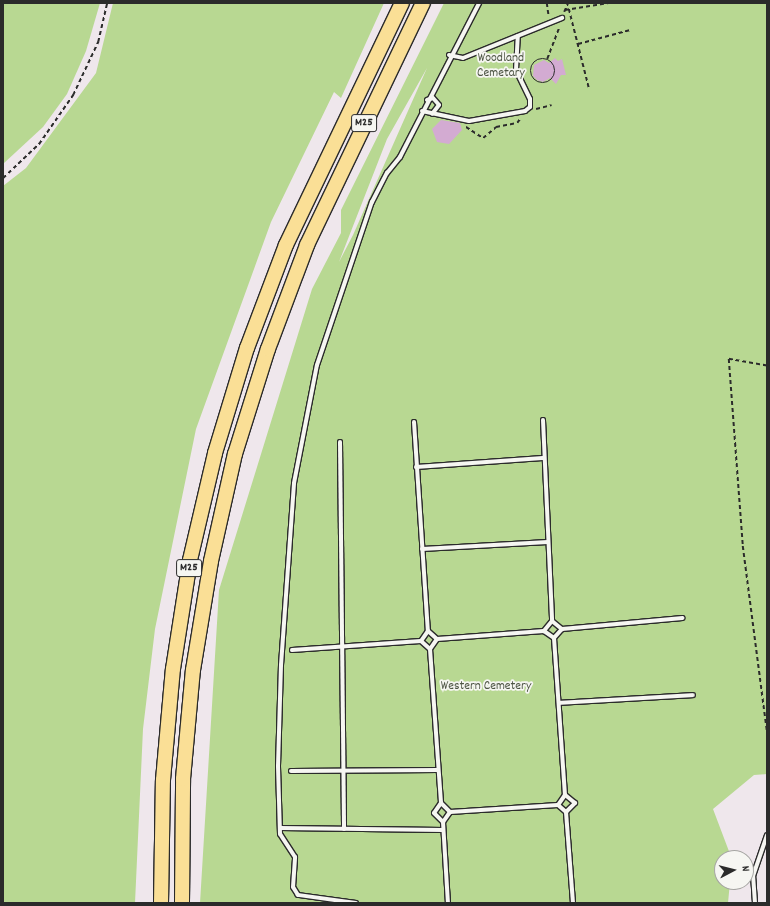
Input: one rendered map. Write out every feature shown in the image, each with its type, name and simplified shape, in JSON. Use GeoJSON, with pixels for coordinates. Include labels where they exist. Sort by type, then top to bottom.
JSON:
{"type":"FeatureCollection","features":[{"type":"Feature","properties":{"kind":"highway","name":"M25"},"geometry":{"type":"LineString","coordinates":[[161,903],[163,787],[173,670],[189,568],[215,453],[247,348],[286,245],[402,3]]}},
{"type":"Feature","properties":{"kind":"highway","name":"M25"},"geometry":{"type":"LineString","coordinates":[[182,903],[183,779],[193,670],[214,547],[235,454],[296,272],[337,179],[424,3]]}},
{"type":"Feature","properties":{"kind":"lane"},"geometry":{"type":"LineString","coordinates":[[356,903],[298,895],[294,887],[294,857],[282,840],[280,828],[278,758],[289,524],[309,404],[336,302],[372,202],[387,173],[400,157],[449,55],[479,3]]}},
{"type":"Feature","properties":{"kind":"lane"},"geometry":{"type":"LineString","coordinates":[[449,55],[463,58],[518,36],[550,21],[562,18]]}},
{"type":"Feature","properties":{"kind":"lane"},"geometry":{"type":"LineString","coordinates":[[422,111],[462,121],[520,113],[530,107],[516,70],[518,36]]}},
{"type":"Feature","properties":{"kind":"lane"},"geometry":{"type":"LineString","coordinates":[[427,100],[433,98],[439,104],[438,110],[431,114]]}},
{"type":"Feature","properties":{"kind":"lane"},"geometry":{"type":"LineString","coordinates":[[543,420],[543,458],[552,621],[544,631]]}},
{"type":"Feature","properties":{"kind":"lane"},"geometry":{"type":"LineString","coordinates":[[414,422],[428,631],[421,641]]}},
{"type":"Feature","properties":{"kind":"lane"},"geometry":{"type":"LineString","coordinates":[[340,442],[344,829]]}},
{"type":"Feature","properties":{"kind":"lane"},"geometry":{"type":"LineString","coordinates":[[416,467],[543,458]]}},
{"type":"Feature","properties":{"kind":"lane"},"geometry":{"type":"LineString","coordinates":[[422,549],[548,542]]}},
{"type":"Feature","properties":{"kind":"lane"},"geometry":{"type":"LineString","coordinates":[[558,805],[565,795],[554,638],[562,629],[683,618]]}},
{"type":"Feature","properties":{"kind":"lane"},"geometry":{"type":"LineString","coordinates":[[552,621],[562,629]]}},
{"type":"Feature","properties":{"kind":"lane"},"geometry":{"type":"LineString","coordinates":[[428,631],[437,639],[544,631],[554,638]]}},
{"type":"Feature","properties":{"kind":"lane"},"geometry":{"type":"LineString","coordinates":[[437,639],[430,649],[441,803],[450,812],[558,805],[566,812],[573,903]]}},
{"type":"Feature","properties":{"kind":"lane"},"geometry":{"type":"LineString","coordinates":[[292,650],[421,641],[430,649]]}},
{"type":"Feature","properties":{"kind":"lane"},"geometry":{"type":"LineString","coordinates":[[559,703],[693,695]]}},
{"type":"Feature","properties":{"kind":"lane"},"geometry":{"type":"LineString","coordinates":[[291,771],[343,772],[438,770]]}},
{"type":"Feature","properties":{"kind":"lane"},"geometry":{"type":"LineString","coordinates":[[565,795],[575,803],[566,812]]}},
{"type":"Feature","properties":{"kind":"lane"},"geometry":{"type":"LineString","coordinates":[[441,803],[434,813],[443,822]]}},
{"type":"Feature","properties":{"kind":"lane"},"geometry":{"type":"LineString","coordinates":[[448,903],[443,822],[450,812]]}},
{"type":"Feature","properties":{"kind":"lane"},"geometry":{"type":"LineString","coordinates":[[280,828],[443,830]]}},
{"type":"Feature","properties":{"kind":"lane"},"geometry":{"type":"LineString","coordinates":[[755,903],[753,876],[767,835]]}},
{"type":"Feature","properties":{"kind":"path"},"geometry":{"type":"LineString","coordinates":[[3,178],[39,144],[73,95],[98,42],[107,3]]}},
{"type":"Feature","properties":{"kind":"path"},"geometry":{"type":"LineString","coordinates":[[547,3],[550,21]]}},
{"type":"Feature","properties":{"kind":"path"},"geometry":{"type":"LineString","coordinates":[[547,60],[564,10],[568,3]]}},
{"type":"Feature","properties":{"kind":"path"},"geometry":{"type":"LineString","coordinates":[[587,7],[588,3]]}},
{"type":"Feature","properties":{"kind":"path"},"geometry":{"type":"LineString","coordinates":[[564,10],[608,3]]}},
{"type":"Feature","properties":{"kind":"path"},"geometry":{"type":"LineString","coordinates":[[569,9],[589,88]]}},
{"type":"Feature","properties":{"kind":"path"},"geometry":{"type":"LineString","coordinates":[[578,44],[630,30]]}},
{"type":"Feature","properties":{"kind":"path"},"geometry":{"type":"LineString","coordinates":[[547,60],[553,64],[555,74],[547,82],[540,82],[534,78],[532,67],[536,61],[547,60]]}},
{"type":"Feature","properties":{"kind":"path"},"geometry":{"type":"LineString","coordinates":[[530,107],[538,109],[552,105]]}},
{"type":"Feature","properties":{"kind":"path"},"geometry":{"type":"LineString","coordinates":[[462,121],[469,130],[484,138],[500,126],[517,123],[520,113]]}},
{"type":"Feature","properties":{"kind":"path"},"geometry":{"type":"LineString","coordinates":[[767,366],[729,359],[743,546],[767,732]]}},
{"type":"Feature","properties":{"kind":"green space"},"geometry":{"type":"Polygon","coordinates":[[[3,3],[100,3],[86,51],[67,94],[43,127],[3,164],[3,3]]]}},
{"type":"Feature","properties":{"kind":"green space"},"geometry":{"type":"Polygon","coordinates":[[[113,3],[384,3],[341,98],[334,92],[271,222],[196,429],[155,629],[143,729],[135,903],[3,903],[3,186],[26,168],[96,73],[113,3]]]}},
{"type":"Feature","properties":{"kind":"green space"},"geometry":{"type":"Polygon","coordinates":[[[444,3],[767,3],[767,774],[754,775],[713,809],[728,850],[714,850],[714,890],[729,890],[728,903],[200,903],[219,590],[312,289],[341,233],[341,210],[444,3]],[[427,68],[387,139],[339,262],[353,235],[427,68]]]}},
{"type":"Feature","properties":{"kind":"building"},"geometry":{"type":"Polygon","coordinates":[[[555,58],[558,61],[562,59],[566,75],[561,75],[556,84],[550,78],[543,82],[537,80],[533,76],[534,65],[544,60],[549,63],[555,58]]]}},
{"type":"Feature","properties":{"kind":"building"},"geometry":{"type":"Polygon","coordinates":[[[441,120],[460,123],[462,130],[449,144],[437,142],[432,129],[441,120]]]}},
{"type":"Feature","properties":{"kind":"park label","name":"Woodland Cemetary"},"geometry":{"type":"Point","coordinates":[501,68]}},
{"type":"Feature","properties":{"kind":"park label","name":"Western Cemetery"},"geometry":{"type":"Point","coordinates":[486,687]}}]}
